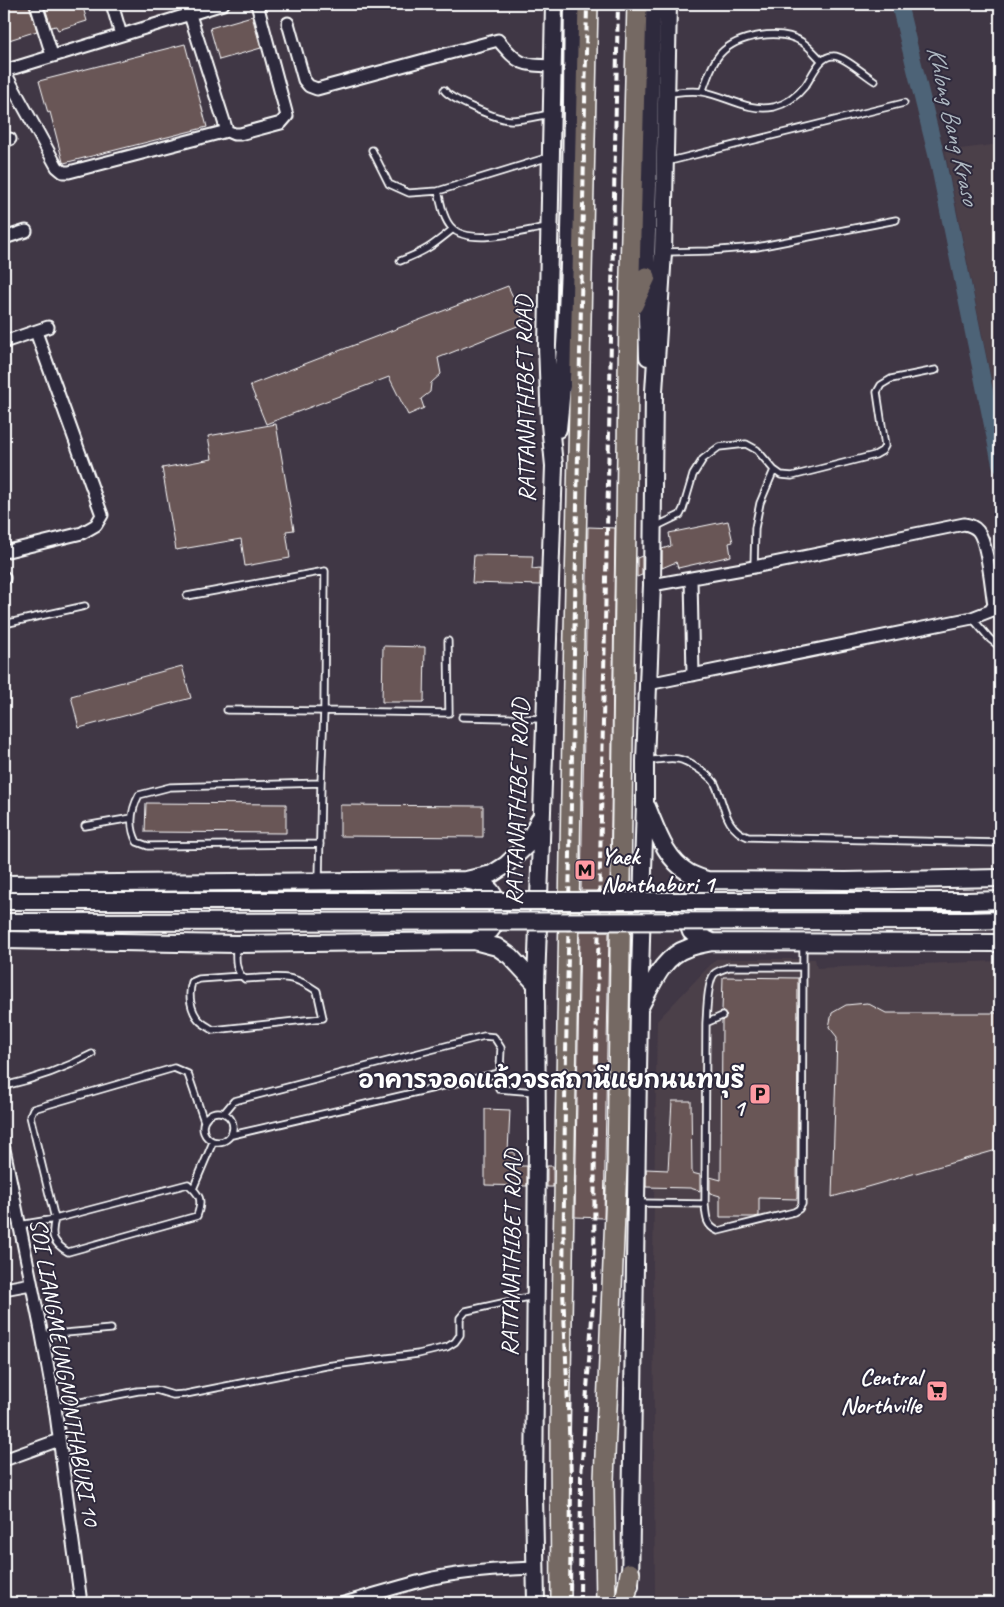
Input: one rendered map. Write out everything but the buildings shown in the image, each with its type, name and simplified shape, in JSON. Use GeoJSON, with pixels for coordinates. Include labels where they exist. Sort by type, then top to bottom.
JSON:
{"type":"FeatureCollection","features":[{"type":"Feature","properties":{"kind":"main road","name":"RATTANATHIBET ROAD"},"geometry":{"type":"LineString","coordinates":[[536,1603],[534,1495],[536,984],[554,466],[550,424],[547,346],[554,4]]}},
{"type":"Feature","properties":{"kind":"main road"},"geometry":{"type":"LineString","coordinates":[[554,466],[564,380],[573,4]]}},
{"type":"Feature","properties":{"kind":"main road"},"geometry":{"type":"LineString","coordinates":[[561,1603],[560,1433],[588,4]]}},
{"type":"Feature","properties":{"kind":"main road"},"geometry":{"type":"LineString","coordinates":[[606,1603],[604,1480],[617,1166],[629,312],[637,4]]}},
{"type":"Feature","properties":{"kind":"main road"},"geometry":{"type":"LineString","coordinates":[[652,4],[646,273],[647,350],[654,391]]}},
{"type":"Feature","properties":{"kind":"main road"},"geometry":{"type":"LineString","coordinates":[[631,1603],[638,1009],[645,802],[644,761],[652,585],[654,391],[663,252],[668,4]]}},
{"type":"Feature","properties":{"kind":"main road"},"geometry":{"type":"LineString","coordinates":[[629,312],[646,273]]}},
{"type":"Feature","properties":{"kind":"main road"},"geometry":{"type":"LineString","coordinates":[[645,802],[662,843],[673,860],[688,872],[707,880],[846,881],[1000,878]]}},
{"type":"Feature","properties":{"kind":"main road"},"geometry":{"type":"LineString","coordinates":[[4,884],[466,880],[492,874],[506,865],[526,845],[541,815]]}},
{"type":"Feature","properties":{"kind":"main road"},"geometry":{"type":"LineString","coordinates":[[466,880],[486,886],[496,900],[498,912],[494,926],[484,936],[474,941]]}},
{"type":"Feature","properties":{"kind":"main road"},"geometry":{"type":"LineString","coordinates":[[707,880],[695,891],[686,905],[687,920],[692,932],[712,942]]}},
{"type":"Feature","properties":{"kind":"main road"},"geometry":{"type":"LineString","coordinates":[[4,901],[1000,900]]}},
{"type":"Feature","properties":{"kind":"main road"},"geometry":{"type":"LineString","coordinates":[[4,922],[1000,920]]}},
{"type":"Feature","properties":{"kind":"main road"},"geometry":{"type":"LineString","coordinates":[[4,940],[236,944],[474,941],[497,947],[510,956],[536,984]]}},
{"type":"Feature","properties":{"kind":"main road"},"geometry":{"type":"LineString","coordinates":[[638,1009],[660,970],[671,957],[687,948],[712,942],[1000,943]]}},
{"type":"Feature","properties":{"kind":"main road"},"geometry":{"type":"LineString","coordinates":[[625,1603],[630,1573]]}},
{"type":"Feature","properties":{"kind":"street"},"geometry":{"type":"LineString","coordinates":[[36,4],[52,55]]}},
{"type":"Feature","properties":{"kind":"street"},"geometry":{"type":"LineString","coordinates":[[112,4],[121,35]]}},
{"type":"Feature","properties":{"kind":"street"},"geometry":{"type":"LineString","coordinates":[[223,4],[4,71],[57,167],[63,172],[69,172],[227,131],[240,134],[281,123],[287,116],[257,4]]}},
{"type":"Feature","properties":{"kind":"street"},"geometry":{"type":"LineString","coordinates":[[190,15],[227,131]]}},
{"type":"Feature","properties":{"kind":"street"},"geometry":{"type":"LineString","coordinates":[[288,23],[304,80],[308,86],[317,89],[498,40],[511,55],[524,64],[553,66]]}},
{"type":"Feature","properties":{"kind":"street"},"geometry":{"type":"LineString","coordinates":[[4,238],[26,231]]}},
{"type":"Feature","properties":{"kind":"street"},"geometry":{"type":"LineString","coordinates":[[4,342],[48,327]]}},
{"type":"Feature","properties":{"kind":"street"},"geometry":{"type":"LineString","coordinates":[[4,552],[82,533],[96,525],[102,515],[36,332]]}},
{"type":"Feature","properties":{"kind":"street"},"geometry":{"type":"LineString","coordinates":[[648,684],[972,618],[995,611],[984,542],[979,532],[972,526],[964,524],[754,567],[652,585]]}},
{"type":"Feature","properties":{"kind":"street"},"geometry":{"type":"LineString","coordinates":[[691,579],[693,675]]}},
{"type":"Feature","properties":{"kind":"street","name":"SOI LIANGMEUNGNONTHABURI 10"},"geometry":{"type":"LineString","coordinates":[[4,1148],[55,1407],[81,1603]]}},
{"type":"Feature","properties":{"kind":"street"},"geometry":{"type":"LineString","coordinates":[[4,1289],[31,1284]]}},
{"type":"Feature","properties":{"kind":"street"},"geometry":{"type":"LineString","coordinates":[[4,1460],[58,1440]]}},
{"type":"Feature","properties":{"kind":"street"},"geometry":{"type":"LineString","coordinates":[[344,1603],[433,1578],[460,1573],[492,1569],[535,1568]]}},
{"type":"Feature","properties":{"kind":"lane"},"geometry":{"type":"LineString","coordinates":[[702,92],[711,69],[720,54],[735,42],[764,35],[788,36],[802,42],[822,61]]}},
{"type":"Feature","properties":{"kind":"lane"},"geometry":{"type":"LineString","coordinates":[[666,93],[702,92],[756,108],[774,107],[792,99],[805,86],[822,61],[829,56],[835,55],[875,82]]}},
{"type":"Feature","properties":{"kind":"lane"},"geometry":{"type":"LineString","coordinates":[[444,90],[448,96],[459,102],[502,119],[512,120],[552,114]]}},
{"type":"Feature","properties":{"kind":"lane"},"geometry":{"type":"LineString","coordinates":[[664,162],[904,103]]}},
{"type":"Feature","properties":{"kind":"lane"},"geometry":{"type":"LineString","coordinates":[[372,150],[389,184],[410,193],[438,191],[551,156]]}},
{"type":"Feature","properties":{"kind":"lane"},"geometry":{"type":"LineString","coordinates":[[438,191],[446,218],[453,229],[469,236],[486,237],[549,227]]}},
{"type":"Feature","properties":{"kind":"lane"},"geometry":{"type":"LineString","coordinates":[[663,252],[757,247],[896,220]]}},
{"type":"Feature","properties":{"kind":"lane"},"geometry":{"type":"LineString","coordinates":[[400,261],[424,252],[453,229]]}},
{"type":"Feature","properties":{"kind":"lane"},"geometry":{"type":"LineString","coordinates":[[653,527],[680,515],[693,475],[703,459],[719,447],[746,444],[757,450],[774,470],[781,474],[792,476],[875,455],[882,451],[885,446],[877,392],[881,385],[891,379],[936,370]]}},
{"type":"Feature","properties":{"kind":"lane"},"geometry":{"type":"LineString","coordinates":[[754,567],[755,528],[760,503],[774,470]]}},
{"type":"Feature","properties":{"kind":"lane"},"geometry":{"type":"LineString","coordinates":[[187,596],[325,571],[324,711],[319,882]]}},
{"type":"Feature","properties":{"kind":"lane"},"geometry":{"type":"LineString","coordinates":[[4,624],[85,606]]}},
{"type":"Feature","properties":{"kind":"lane"},"geometry":{"type":"LineString","coordinates":[[972,618],[990,639],[1000,647]]}},
{"type":"Feature","properties":{"kind":"lane"},"geometry":{"type":"LineString","coordinates":[[227,710],[449,713],[448,641]]}},
{"type":"Feature","properties":{"kind":"lane"},"geometry":{"type":"LineString","coordinates":[[462,717],[545,719]]}},
{"type":"Feature","properties":{"kind":"lane"},"geometry":{"type":"LineString","coordinates":[[644,761],[678,758],[697,768],[713,781],[724,813],[738,833],[748,837],[1000,843]]}},
{"type":"Feature","properties":{"kind":"lane"},"geometry":{"type":"LineString","coordinates":[[320,844],[148,846],[137,842],[133,834],[132,818],[134,806],[139,795],[170,787],[321,783]]}},
{"type":"Feature","properties":{"kind":"lane"},"geometry":{"type":"LineString","coordinates":[[85,826],[132,818]]}},
{"type":"Feature","properties":{"kind":"lane"},"geometry":{"type":"LineString","coordinates":[[803,942],[803,967],[802,1204],[800,1209],[794,1212],[718,1232],[712,1229],[706,1221],[705,1204],[706,1024],[711,982],[715,973],[729,967],[803,967]]}},
{"type":"Feature","properties":{"kind":"lane"},"geometry":{"type":"LineString","coordinates":[[236,944],[237,970],[241,976],[245,979],[291,977],[305,983],[317,991],[323,1018],[213,1030],[200,1021],[193,1011],[189,990],[192,982],[241,976]]}},
{"type":"Feature","properties":{"kind":"lane"},"geometry":{"type":"LineString","coordinates":[[706,1024],[722,1016]]}},
{"type":"Feature","properties":{"kind":"lane"},"geometry":{"type":"LineString","coordinates":[[224,1113],[234,1101],[484,1036],[494,1037],[501,1048],[499,1090],[537,1092]]}},
{"type":"Feature","properties":{"kind":"lane"},"geometry":{"type":"LineString","coordinates":[[4,1086],[52,1073],[92,1054]]}},
{"type":"Feature","properties":{"kind":"lane"},"geometry":{"type":"LineString","coordinates":[[19,1224],[55,1219],[188,1184],[198,1193],[201,1205],[197,1216],[68,1252],[57,1245],[52,1230],[55,1219],[30,1116],[32,1109],[174,1068],[188,1074],[204,1121],[206,1135],[213,1142],[224,1142],[232,1135],[499,1073]]}},
{"type":"Feature","properties":{"kind":"lane"},"geometry":{"type":"LineString","coordinates":[[204,1121],[215,1112],[224,1113],[232,1120],[234,1130],[232,1135]]}},
{"type":"Feature","properties":{"kind":"lane"},"geometry":{"type":"LineString","coordinates":[[193,1189],[213,1142]]}},
{"type":"Feature","properties":{"kind":"lane"},"geometry":{"type":"LineString","coordinates":[[705,1180],[712,1180]]}},
{"type":"Feature","properties":{"kind":"lane"},"geometry":{"type":"LineString","coordinates":[[637,1203],[705,1204]]}},
{"type":"Feature","properties":{"kind":"lane"},"geometry":{"type":"LineString","coordinates":[[55,1407],[138,1391],[156,1390],[173,1395],[186,1394],[326,1366],[418,1354],[447,1347],[455,1342],[460,1335],[460,1318],[466,1311],[536,1295]]}},
{"type":"Feature","properties":{"kind":"lane"},"geometry":{"type":"LineString","coordinates":[[42,1335],[111,1329]]}},
{"type":"Feature","properties":{"kind":"shaded area"},"geometry":{"type":"Polygon","coordinates":[[[1000,144],[1000,422],[945,151],[1000,144]]]}},
{"type":"Feature","properties":{"kind":"shaded area"},"geometry":{"type":"Polygon","coordinates":[[[716,959],[815,959],[817,968],[1000,961],[1000,1603],[655,1603],[653,1264],[657,1021],[716,959]]]}},
{"type":"Feature","properties":{"kind":"waterway","name":"Khlong Bang Kraso"},"geometry":{"type":"LineString","coordinates":[[899,4],[938,162],[1000,464]]}},
{"type":"Feature","properties":{"kind":"railway"},"geometry":{"type":"LineString","coordinates":[[570,1603],[571,1476],[563,1290],[587,4]]}},
{"type":"Feature","properties":{"kind":"railway"},"geometry":{"type":"LineString","coordinates":[[580,1603],[581,1476],[594,1289],[595,1105],[618,4]]}},
{"type":"Feature","properties":{"kind":"place","name":"Yaek Nonthaburi 1"},"geometry":{"type":"Point","coordinates":[585,870]}},
{"type":"Feature","properties":{"kind":"place","name":"อาคารจอดแล้วจรสถานีแยกนนทบุรี 1"},"geometry":{"type":"Point","coordinates":[760,1094]}},
{"type":"Feature","properties":{"kind":"place","name":"Central Northville"},"geometry":{"type":"Point","coordinates":[937,1391]}}]}
